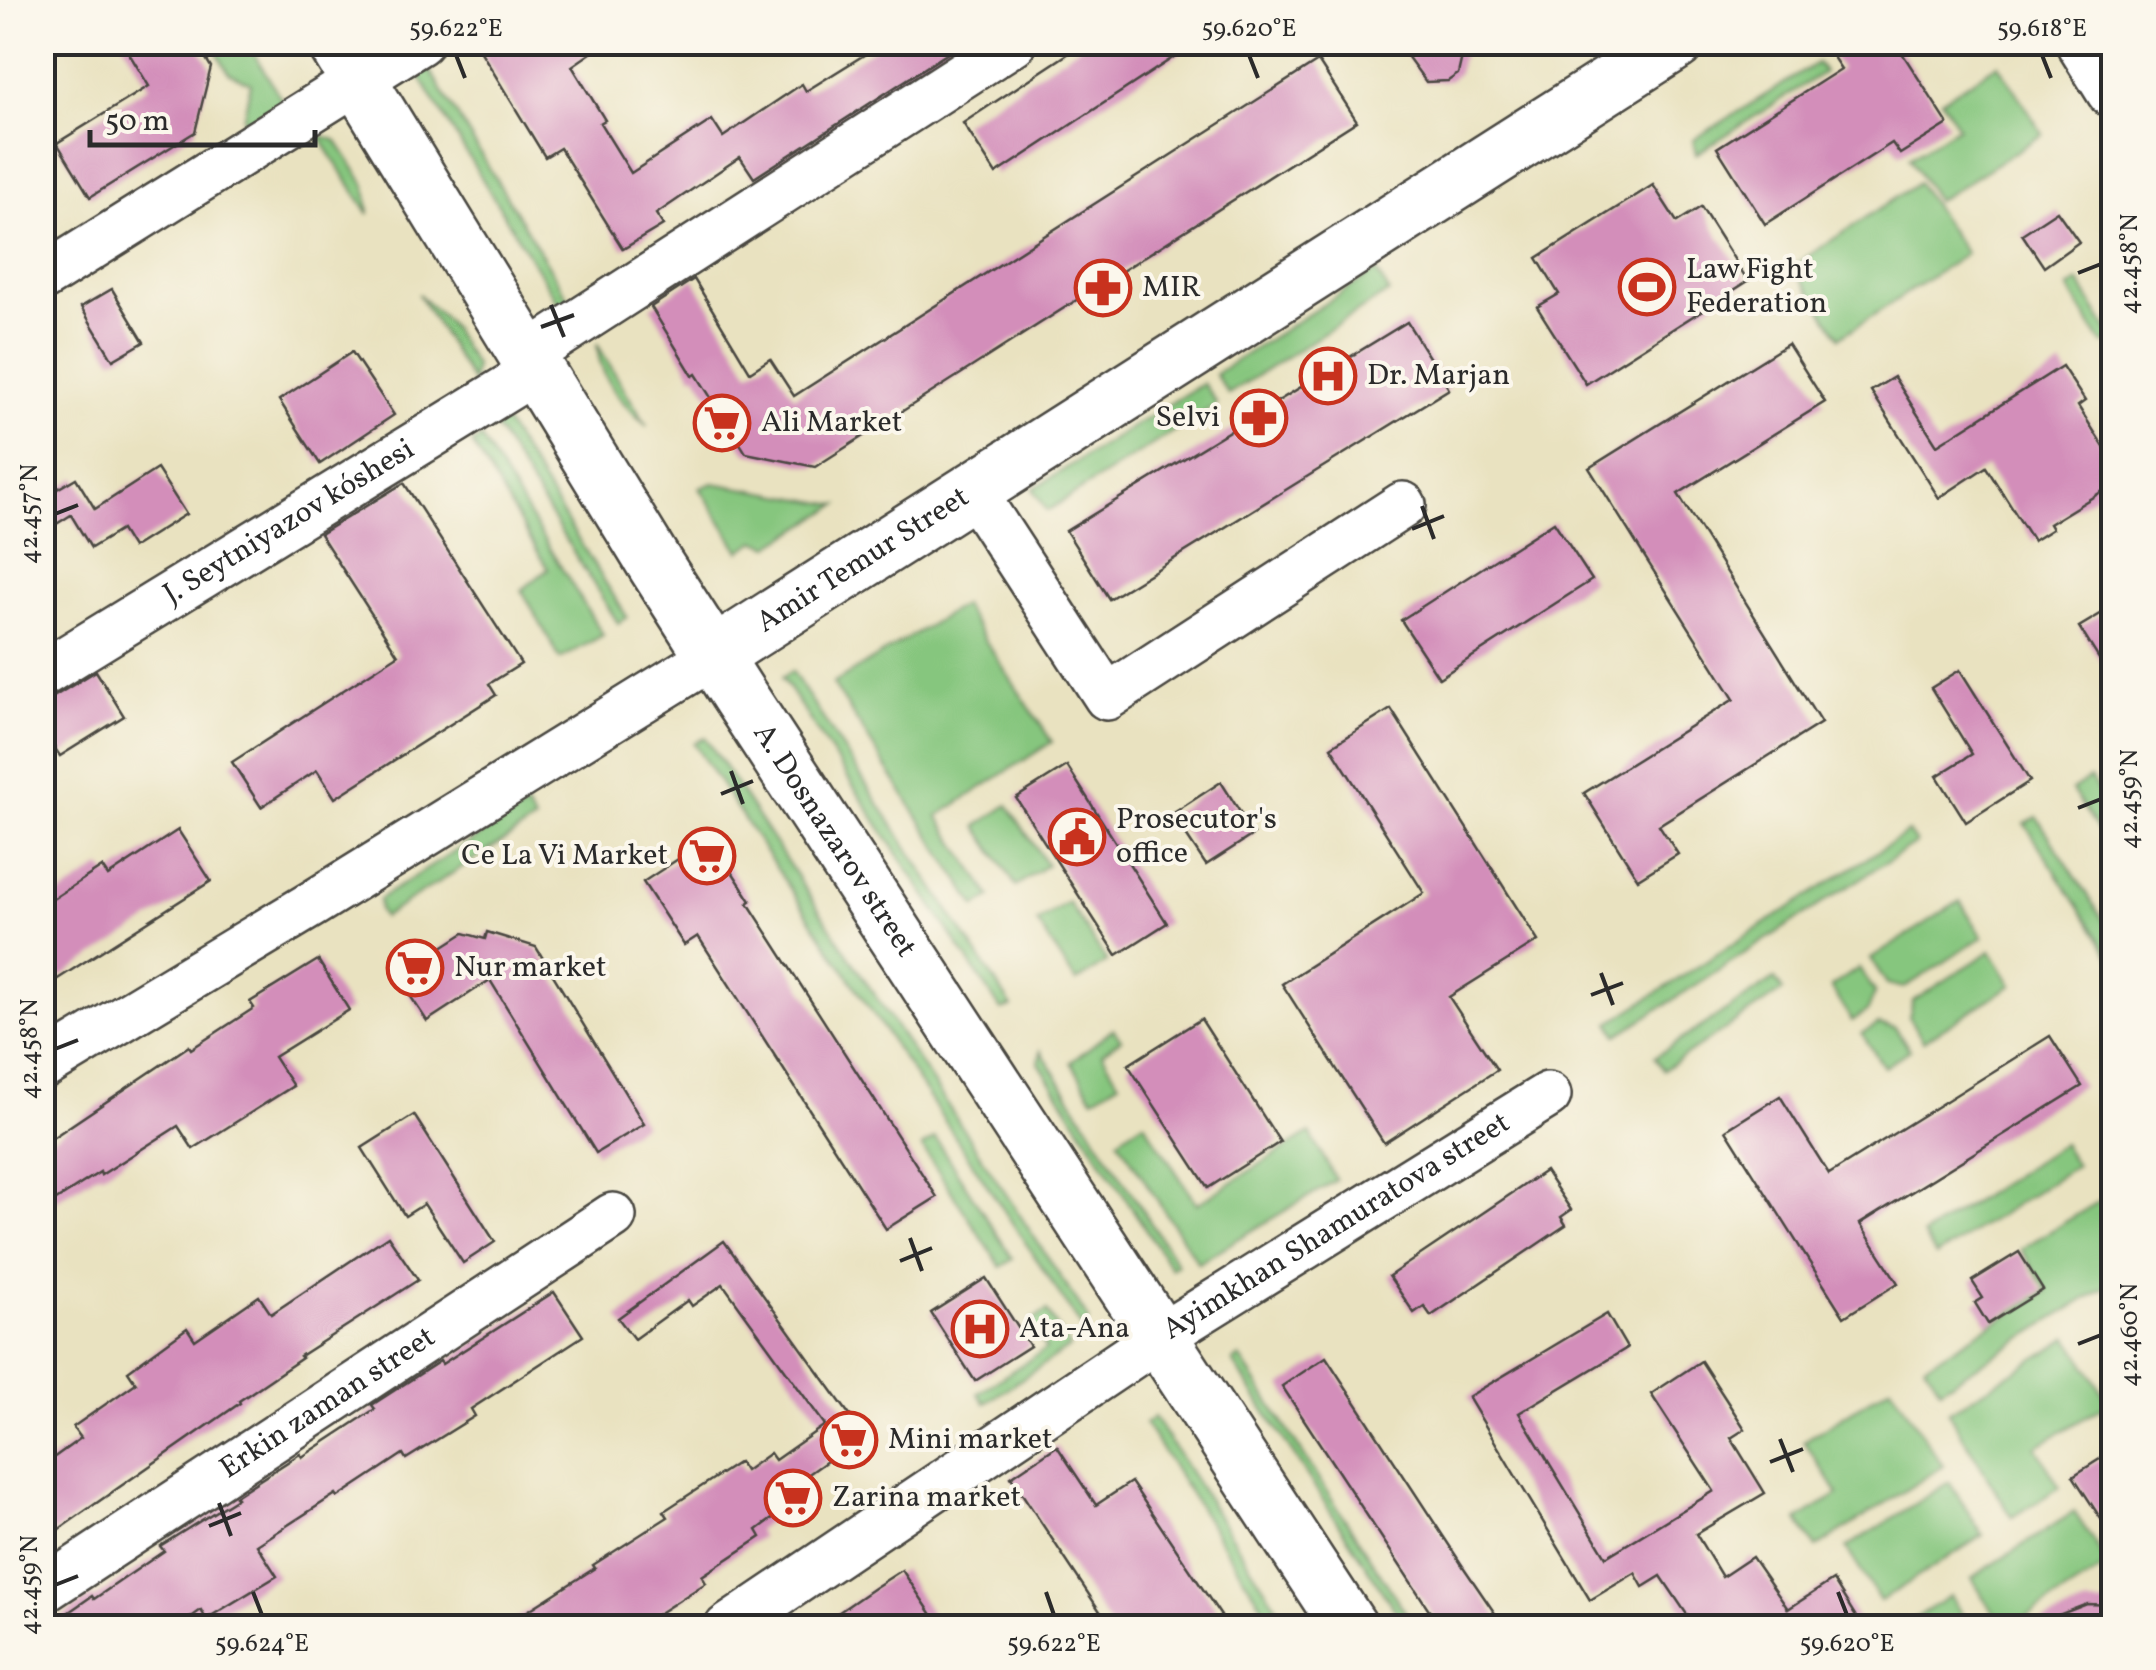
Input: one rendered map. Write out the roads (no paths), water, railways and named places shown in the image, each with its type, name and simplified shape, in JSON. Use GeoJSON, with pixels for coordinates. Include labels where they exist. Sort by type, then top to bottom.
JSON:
{"type":"FeatureCollection","features":[{"type":"Feature","properties":{"kind":"main road","name":"Amir Temur Street"},"geometry":{"type":"LineString","coordinates":[[714,656],[1676,42]]}},
{"type":"Feature","properties":{"kind":"main road"},"geometry":{"type":"LineString","coordinates":[[2084,42],[2114,90]]}},
{"type":"Feature","properties":{"kind":"main road","name":"A. Dosnazarov street"},"geometry":{"type":"LineString","coordinates":[[346,62],[714,656],[1350,1628]]}},
{"type":"Feature","properties":{"kind":"street"},"geometry":{"type":"LineString","coordinates":[[42,278],[346,62],[420,42]]}},
{"type":"Feature","properties":{"kind":"street","name":"J. Seytniyazov kóshesi"},"geometry":{"type":"LineString","coordinates":[[42,674],[532,362],[1014,42]]}},
{"type":"Feature","properties":{"kind":"street"},"geometry":{"type":"LineString","coordinates":[[974,491],[1107,696],[1403,505]]}},
{"type":"Feature","properties":{"kind":"street","name":"Amir Temur Street"},"geometry":{"type":"LineString","coordinates":[[42,1067],[714,656]]}},
{"type":"Feature","properties":{"kind":"street","name":"Ayimkhan Shamuratova street"},"geometry":{"type":"LineString","coordinates":[[727,1628],[1158,1338],[1548,1095]]}},
{"type":"Feature","properties":{"kind":"street","name":"Erkin zaman street"},"geometry":{"type":"LineString","coordinates":[[42,1591],[613,1216]]}},
{"type":"Feature","properties":{"kind":"place","name":"Law Fight Federation"},"geometry":{"type":"Point","coordinates":[1647,287]}},
{"type":"Feature","properties":{"kind":"place","name":"MIR"},"geometry":{"type":"Point","coordinates":[1103,288]}},
{"type":"Feature","properties":{"kind":"place","name":"Dr. Marjan"},"geometry":{"type":"Point","coordinates":[1328,376]}},
{"type":"Feature","properties":{"kind":"place","name":"Selvi"},"geometry":{"type":"Point","coordinates":[1259,418]}},
{"type":"Feature","properties":{"kind":"place","name":"Ali Market"},"geometry":{"type":"Point","coordinates":[722,423]}},
{"type":"Feature","properties":{"kind":"place","name":"Prosecutor's office"},"geometry":{"type":"Point","coordinates":[1077,837]}},
{"type":"Feature","properties":{"kind":"place","name":"Ce La Vi Market"},"geometry":{"type":"Point","coordinates":[707,856]}},
{"type":"Feature","properties":{"kind":"place","name":"Nur market"},"geometry":{"type":"Point","coordinates":[415,968]}},
{"type":"Feature","properties":{"kind":"place","name":"Ata-Ana"},"geometry":{"type":"Point","coordinates":[980,1329]}},
{"type":"Feature","properties":{"kind":"place","name":"Mini market"},"geometry":{"type":"Point","coordinates":[849,1440]}},
{"type":"Feature","properties":{"kind":"place","name":"Zarina market"},"geometry":{"type":"Point","coordinates":[793,1498]}}]}
